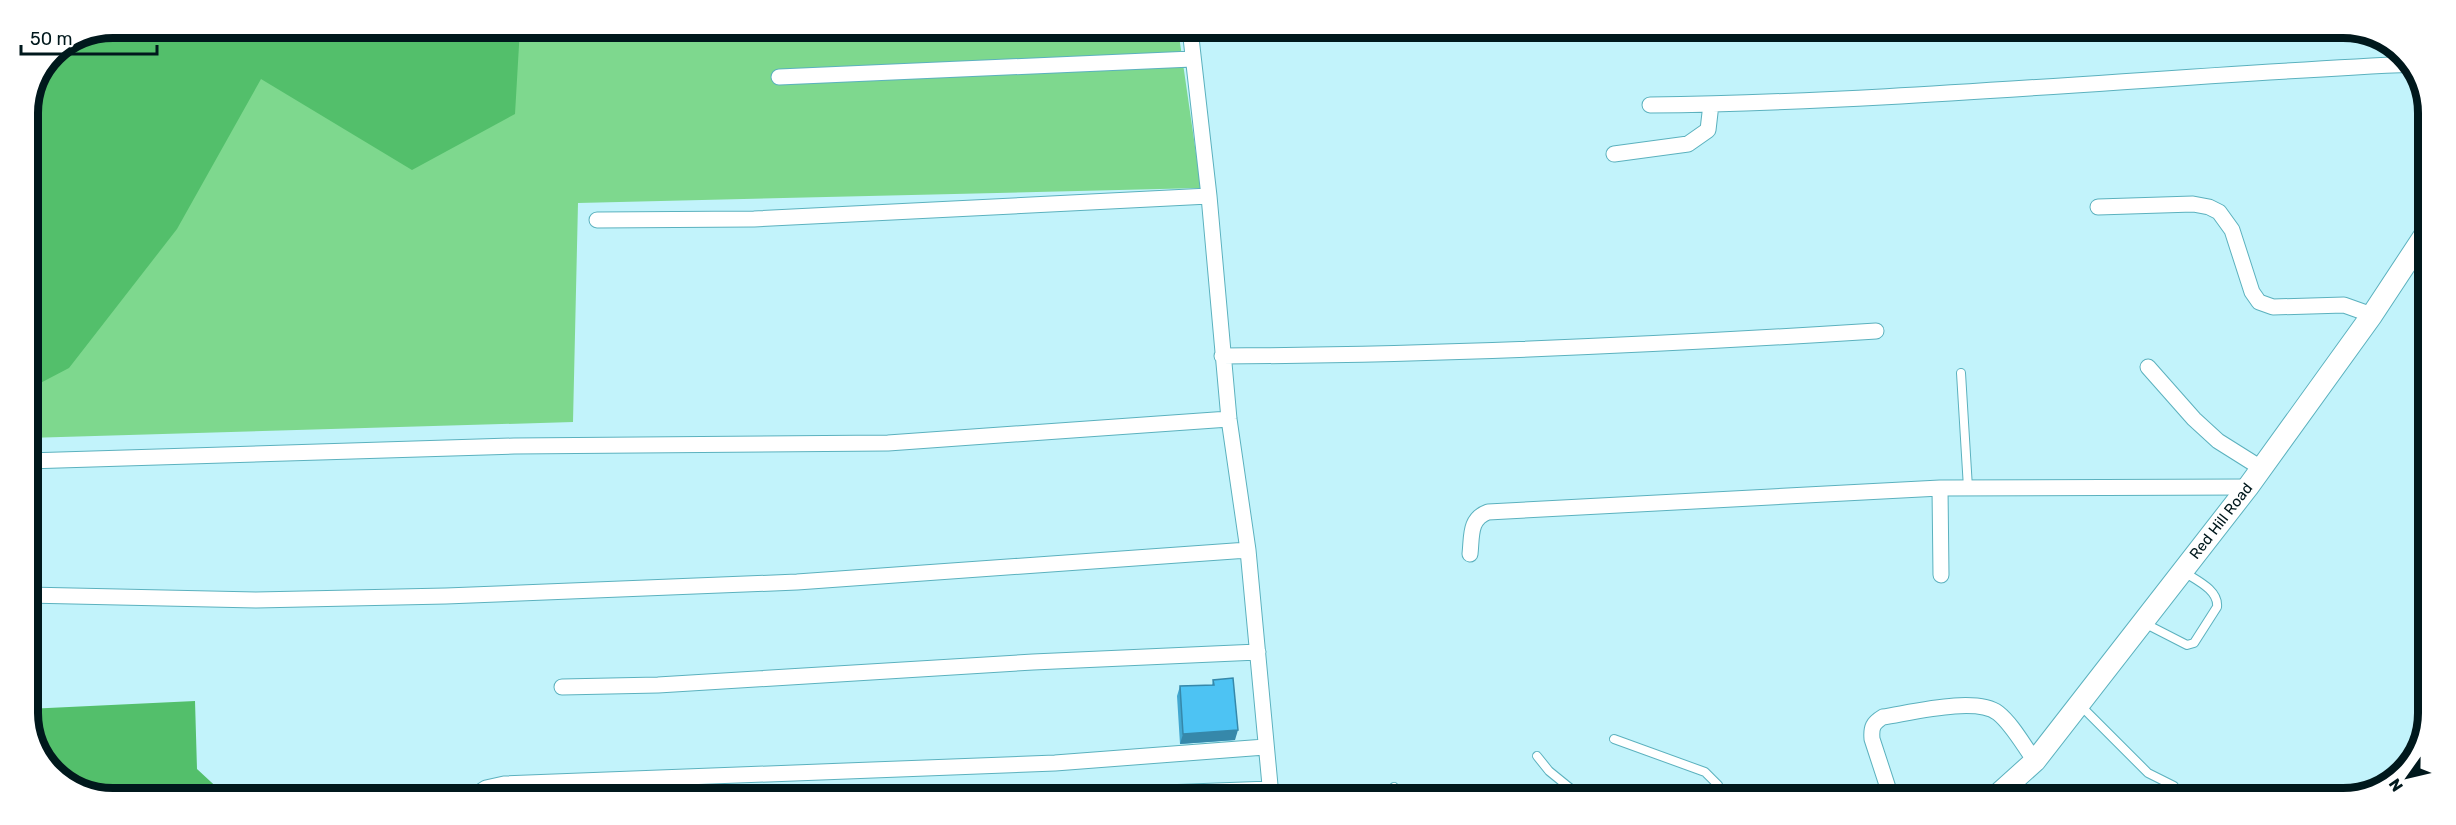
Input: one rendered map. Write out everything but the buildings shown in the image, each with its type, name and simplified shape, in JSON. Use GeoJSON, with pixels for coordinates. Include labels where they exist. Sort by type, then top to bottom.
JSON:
{"type":"FeatureCollection","features":[{"type":"Feature","properties":{"kind":"street"},"geometry":{"type":"LineString","coordinates":[[1191,38],[1209,195],[1229,419],[1248,550],[1270,788]]}},
{"type":"Feature","properties":{"kind":"street"},"geometry":{"type":"LineString","coordinates":[[779,77],[1192,59]]}},
{"type":"Feature","properties":{"kind":"street"},"geometry":{"type":"LineString","coordinates":[[1650,105],[1867,99],[2238,72],[2401,65]]}},
{"type":"Feature","properties":{"kind":"street"},"geometry":{"type":"LineString","coordinates":[[1614,154],[1689,144],[1708,130],[1711,104]]}},
{"type":"Feature","properties":{"kind":"street"},"geometry":{"type":"LineString","coordinates":[[597,220],[754,219],[1209,195]]}},
{"type":"Feature","properties":{"kind":"street"},"geometry":{"type":"LineString","coordinates":[[2098,207],[2193,204],[2209,207],[2219,212],[2232,230],[2252,292],[2259,302],[2273,307],[2344,305],[2372,315]]}},
{"type":"Feature","properties":{"kind":"street","name":"Red Hill Road"},"geometry":{"type":"LineString","coordinates":[[2005,788],[2035,761],[2248,487],[2372,315],[2418,245]]}},
{"type":"Feature","properties":{"kind":"street"},"geometry":{"type":"LineString","coordinates":[[1222,356],[1391,355],[1627,347],[1876,331]]}},
{"type":"Feature","properties":{"kind":"street"},"geometry":{"type":"LineString","coordinates":[[2148,367],[2194,419],[2218,441],[2261,468]]}},
{"type":"Feature","properties":{"kind":"street"},"geometry":{"type":"LineString","coordinates":[[38,461],[514,446],[888,443],[1229,419]]}},
{"type":"Feature","properties":{"kind":"street"},"geometry":{"type":"LineString","coordinates":[[1470,554],[1473,523],[1479,515],[1488,512],[1940,488],[2248,487]]}},
{"type":"Feature","properties":{"kind":"street"},"geometry":{"type":"LineString","coordinates":[[1940,488],[1941,575]]}},
{"type":"Feature","properties":{"kind":"street"},"geometry":{"type":"LineString","coordinates":[[38,595],[256,600],[446,596],[797,582],[1248,550]]}},
{"type":"Feature","properties":{"kind":"street"},"geometry":{"type":"LineString","coordinates":[[562,687],[658,685],[1033,662],[1258,652]]}},
{"type":"Feature","properties":{"kind":"street"},"geometry":{"type":"LineString","coordinates":[[1888,788],[1872,739],[1871,729],[1875,722],[1883,717],[1957,706],[1983,706],[1999,714],[2035,761]]}},
{"type":"Feature","properties":{"kind":"street"},"geometry":{"type":"LineString","coordinates":[[486,788],[504,784],[1043,764],[1265,747]]}},
{"type":"Feature","properties":{"kind":"lane"},"geometry":{"type":"LineString","coordinates":[[1961,373],[1968,488]]}},
{"type":"Feature","properties":{"kind":"lane"},"geometry":{"type":"LineString","coordinates":[[2143,622],[2187,645],[2194,643],[2217,607],[2218,600],[2214,593],[2182,571]]}},
{"type":"Feature","properties":{"kind":"lane"},"geometry":{"type":"LineString","coordinates":[[2080,705],[2148,773],[2174,786]]}},
{"type":"Feature","properties":{"kind":"lane"},"geometry":{"type":"LineString","coordinates":[[1614,739],[1705,772],[1719,788]]}},
{"type":"Feature","properties":{"kind":"lane"},"geometry":{"type":"LineString","coordinates":[[1538,756],[1549,771],[1571,788]]}},
{"type":"Feature","properties":{"kind":"green space"},"geometry":{"type":"Polygon","coordinates":[[[112,38],[1179,38],[1201,188],[578,203],[573,422],[38,438],[38,112],[43,84],[50,71],[59,59],[84,43],[112,38]]]}},
{"type":"Feature","properties":{"kind":"green space"},"geometry":{"type":"Polygon","coordinates":[[[112,38],[519,38],[515,114],[412,170],[261,79],[177,229],[69,368],[38,384],[39,98],[50,71],[59,59],[71,50],[84,43],[112,38]]]}},
{"type":"Feature","properties":{"kind":"green space"},"geometry":{"type":"Polygon","coordinates":[[[195,701],[197,769],[218,788],[112,788],[84,782],[63,769],[53,758],[41,737],[38,708],[195,701]]]}}]}
